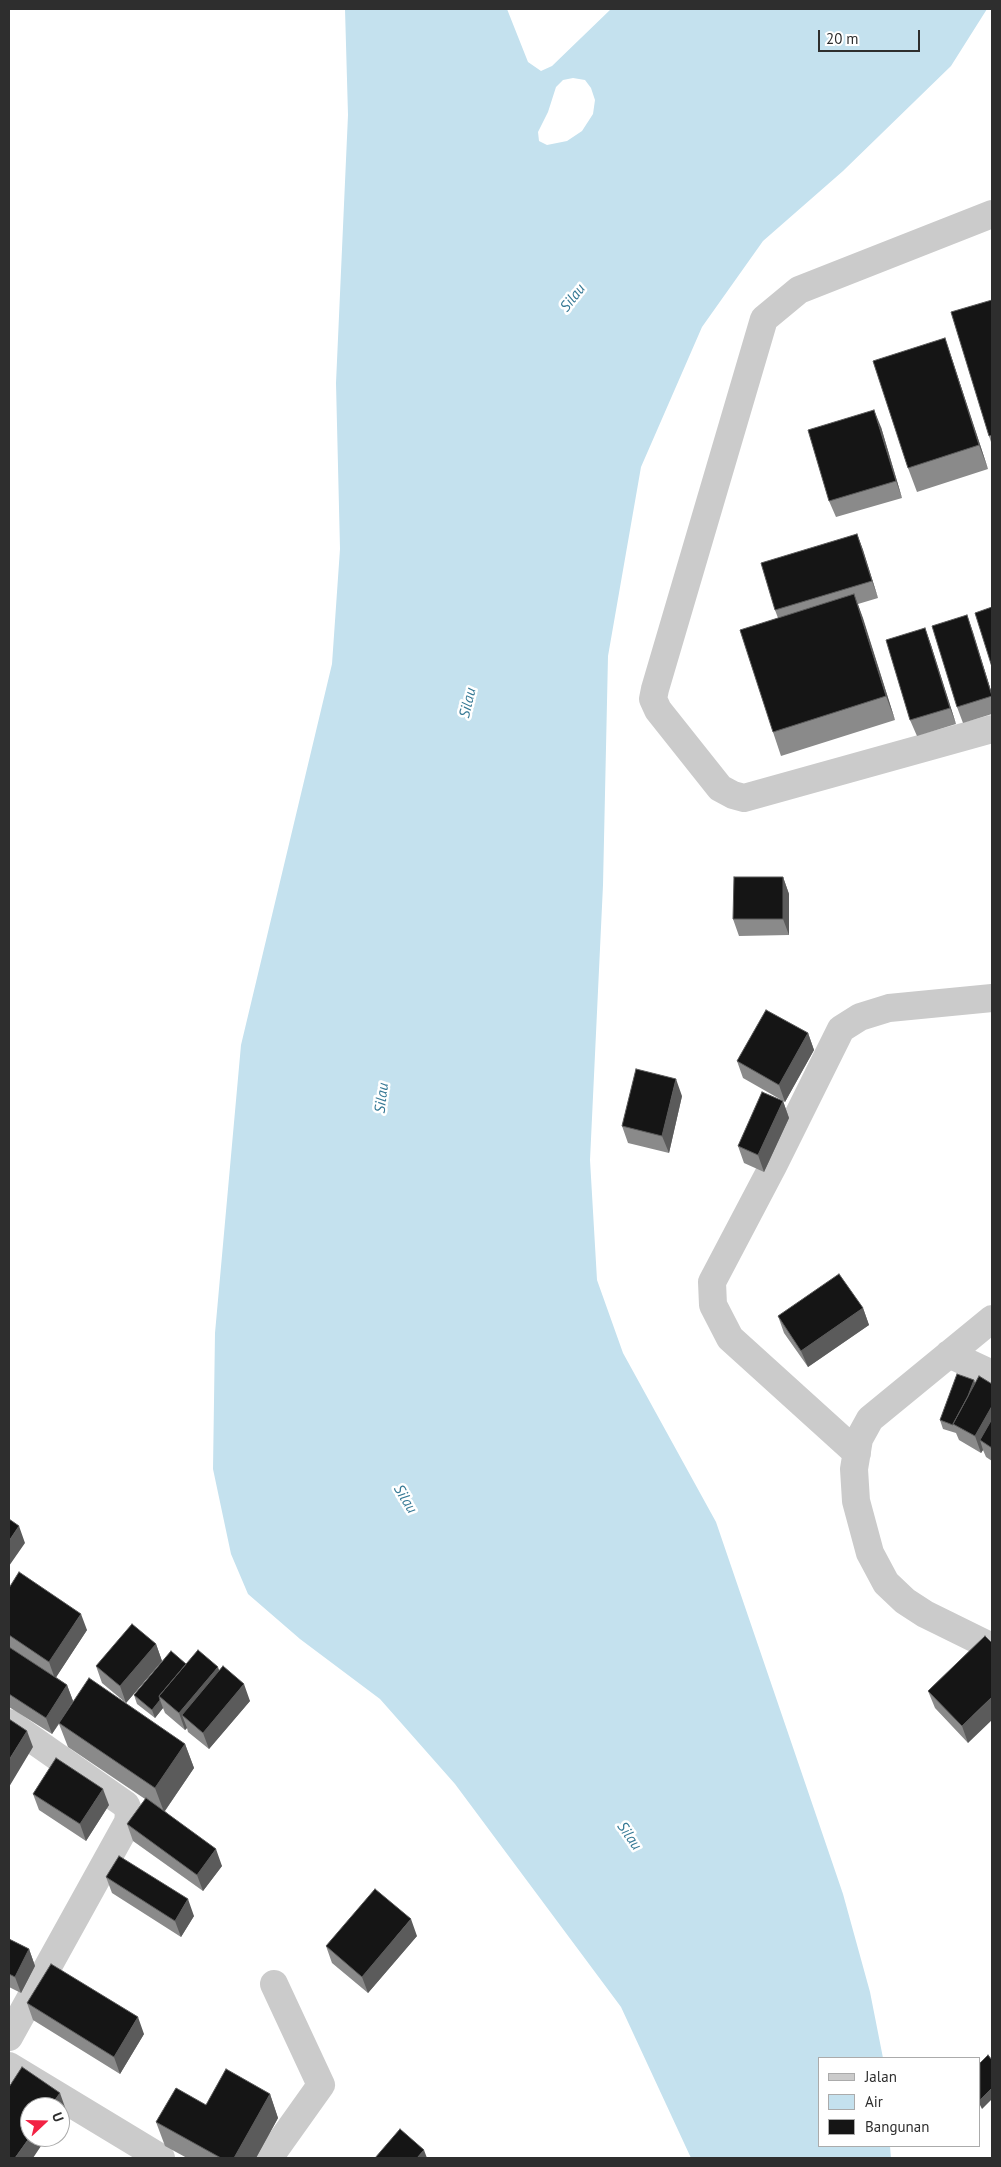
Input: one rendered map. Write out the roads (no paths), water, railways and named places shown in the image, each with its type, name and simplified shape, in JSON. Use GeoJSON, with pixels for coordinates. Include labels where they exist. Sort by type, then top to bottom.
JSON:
{"type":"FeatureCollection","features":[{"type":"Feature","properties":{"kind":"street"},"geometry":{"type":"LineString","coordinates":[[992,214],[799,290],[764,320],[653,699],[658,710],[720,788],[732,795],[744,798],[992,728]]}},
{"type":"Feature","properties":{"kind":"street"},"geometry":{"type":"LineString","coordinates":[[857,1452],[730,1338],[713,1305],[712,1282],[774,1166],[841,1030],[860,1017],[889,1008],[992,998]]}},
{"type":"Feature","properties":{"kind":"street"},"geometry":{"type":"LineString","coordinates":[[992,1318],[870,1419],[859,1439],[854,1470],[856,1501],[870,1553],[886,1583],[905,1601],[925,1614],[992,1647]]}},
{"type":"Feature","properties":{"kind":"street"},"geometry":{"type":"LineString","coordinates":[[949,1354],[992,1374]]}},
{"type":"Feature","properties":{"kind":"street"},"geometry":{"type":"LineString","coordinates":[[9,1723],[126,1805],[129,1813],[128,1822],[9,2037]]}},
{"type":"Feature","properties":{"kind":"street"},"geometry":{"type":"LineString","coordinates":[[269,2158],[321,2085],[274,1984]]}},
{"type":"Feature","properties":{"kind":"street"},"geometry":{"type":"LineString","coordinates":[[9,2066],[161,2158]]}},
{"type":"Feature","properties":{"kind":"water","name":"Silau"},"geometry":{"type":"Polygon","coordinates":[[[345,9],[507,9],[528,62],[541,71],[552,66],[611,9],[987,9],[951,66],[843,171],[763,241],[702,327],[641,467],[608,656],[603,885],[590,1160],[597,1280],[623,1353],[716,1522],[843,1894],[870,1992],[883,2057],[818,2057],[818,2147],[890,2147],[891,2158],[691,2158],[621,2007],[455,1784],[380,1699],[300,1639],[248,1594],[231,1554],[213,1469],[215,1333],[241,1045],[332,664],[340,549],[336,383],[348,115],[345,9]],[[573,78],[563,80],[556,87],[548,112],[538,132],[539,141],[547,145],[567,141],[582,131],[593,114],[595,100],[591,88],[585,80],[573,78]]]}}]}
